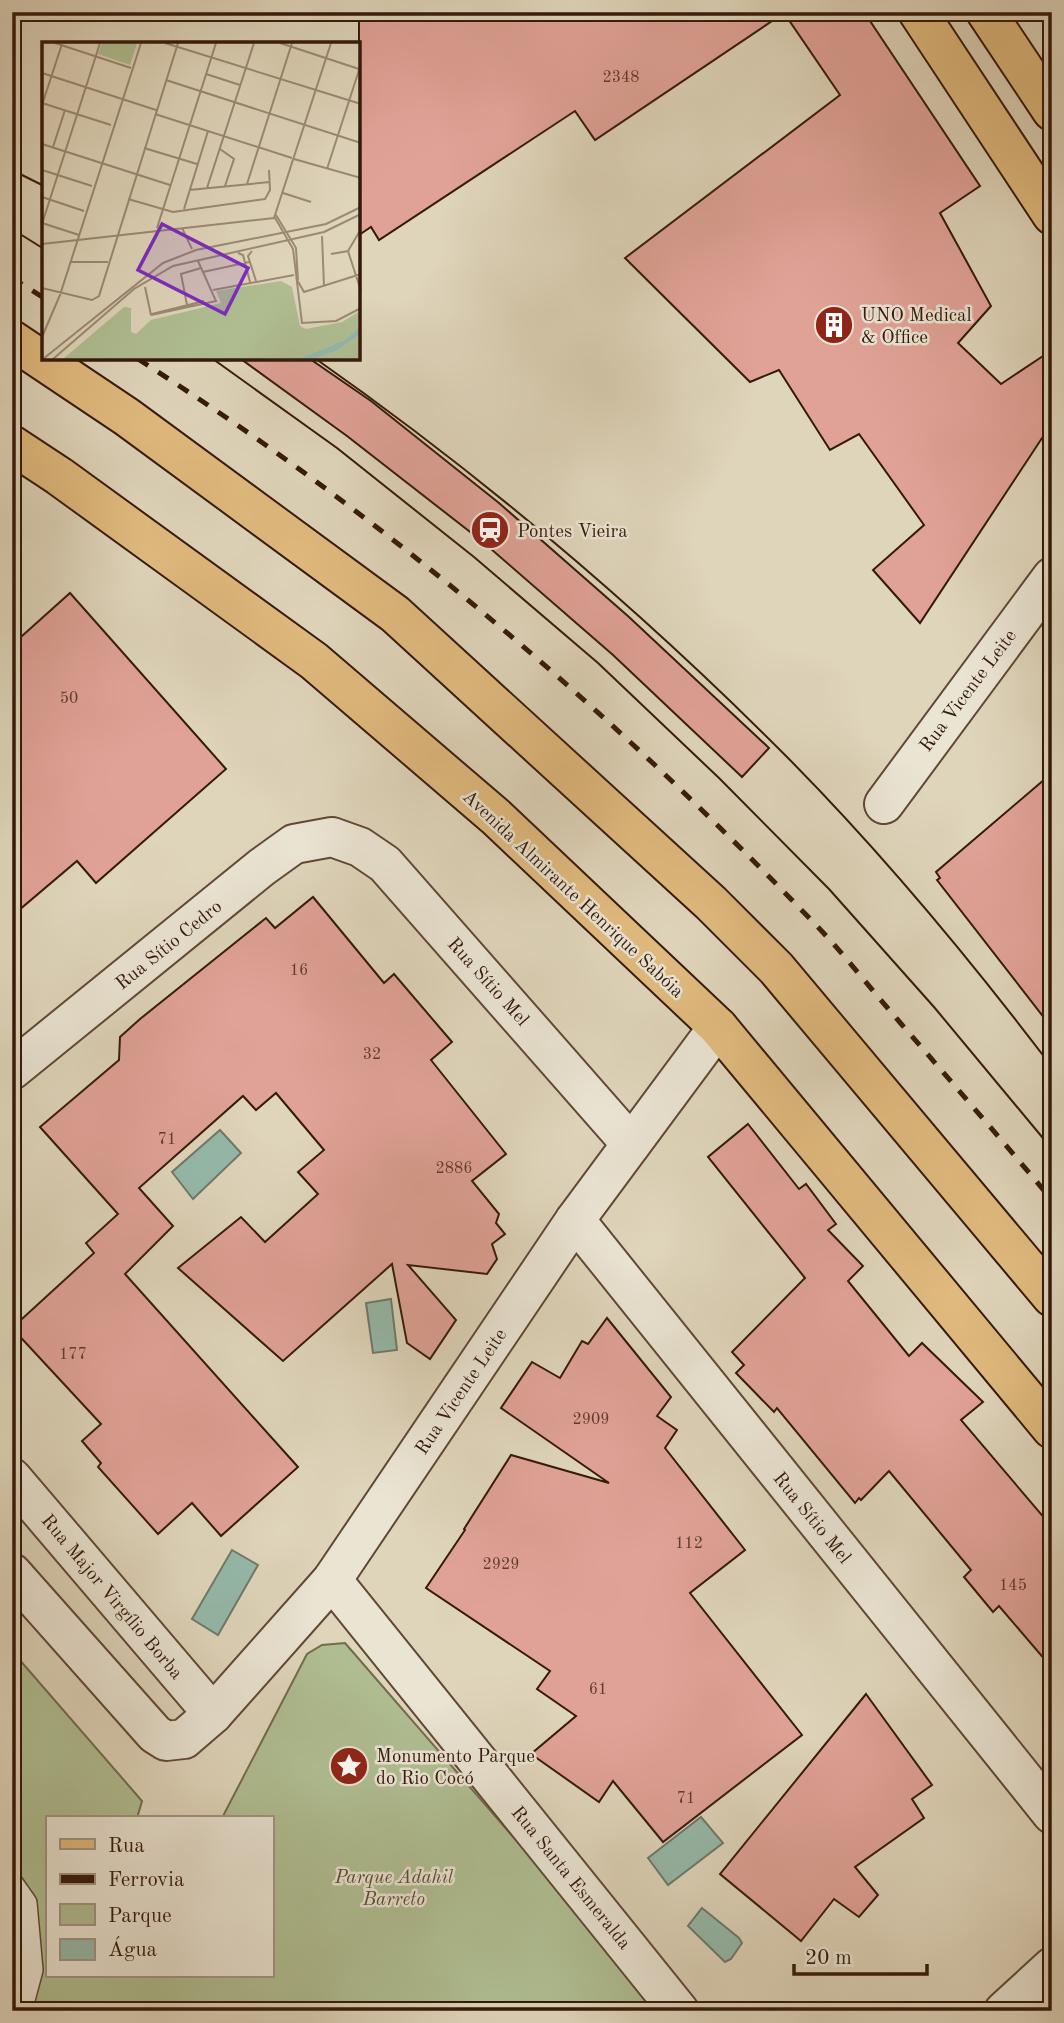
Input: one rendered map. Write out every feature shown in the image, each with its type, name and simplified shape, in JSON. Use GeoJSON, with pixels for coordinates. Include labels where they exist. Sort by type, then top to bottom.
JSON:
{"type":"FeatureCollection","features":[{"type":"Feature","properties":{"kind":"main road"},"geometry":{"type":"LineString","coordinates":[[918,12],[1052,215]]}},
{"type":"Feature","properties":{"kind":"main road"},"geometry":{"type":"LineString","coordinates":[[986,12],[1052,111]]}},
{"type":"Feature","properties":{"kind":"main road"},"geometry":{"type":"LineString","coordinates":[[12,340],[127,417],[395,614],[712,903],[776,968],[1052,1297]]}},
{"type":"Feature","properties":{"kind":"main road","name":"Avenida Almirante Henrique Sabóia"},"geometry":{"type":"LineString","coordinates":[[12,444],[314,661],[496,817],[718,1027],[1052,1429]]}},
{"type":"Feature","properties":{"kind":"street","name":"Rua Vicente Leite"},"geometry":{"type":"LineString","coordinates":[[884,804],[1052,578]]}},
{"type":"Feature","properties":{"kind":"street","name":"Rua Sítio Cedro"},"geometry":{"type":"LineString","coordinates":[[12,1070],[262,867],[295,844],[332,837]]}},
{"type":"Feature","properties":{"kind":"street","name":"Rua Sítio Mel"},"geometry":{"type":"LineString","coordinates":[[332,837],[360,847],[385,864],[631,1144]]}},
{"type":"Feature","properties":{"kind":"street","name":"Rua Vicente Leite"},"geometry":{"type":"LineString","coordinates":[[12,1573],[155,1734],[166,1741],[184,1739],[213,1714],[332,1580],[575,1220],[718,1027]]}},
{"type":"Feature","properties":{"kind":"street","name":"Rua Sítio Mel"},"geometry":{"type":"LineString","coordinates":[[575,1220],[1052,1814]]}},
{"type":"Feature","properties":{"kind":"street","name":"Rua Major Virgílio Borba"},"geometry":{"type":"LineString","coordinates":[[12,1478],[213,1714]]}},
{"type":"Feature","properties":{"kind":"street","name":"Rua Santa Esmeralda"},"geometry":{"type":"LineString","coordinates":[[332,1580],[679,2011]]}},
{"type":"Feature","properties":{"kind":"street"},"geometry":{"type":"LineString","coordinates":[[1004,2011],[1052,1967]]}},
{"type":"Feature","properties":{"kind":"lane"},"geometry":{"type":"LineString","coordinates":[[12,1883],[26,1903],[32,1970],[21,2011]]}},
{"type":"Feature","properties":{"kind":"green space","name":"Parque Adahil Barreto"},"geometry":{"type":"Polygon","coordinates":[[[345,1643],[664,2011],[12,2011],[12,1651],[142,1801],[138,1816],[46,1816],[46,1978],[273,1978],[273,1816],[223,1816],[307,1654],[322,1645],[345,1643]]]}},
{"type":"Feature","properties":{"kind":"water"},"geometry":{"type":"Polygon","coordinates":[[[220,1130],[241,1153],[193,1199],[172,1172],[220,1130]]]}},
{"type":"Feature","properties":{"kind":"water"},"geometry":{"type":"Polygon","coordinates":[[[391,1299],[397,1350],[373,1353],[366,1303],[391,1299]]]}},
{"type":"Feature","properties":{"kind":"water"},"geometry":{"type":"Polygon","coordinates":[[[232,1550],[258,1565],[218,1635],[192,1619],[232,1550]]]}},
{"type":"Feature","properties":{"kind":"water"},"geometry":{"type":"Polygon","coordinates":[[[701,1817],[723,1843],[668,1885],[648,1858],[701,1817]]]}},
{"type":"Feature","properties":{"kind":"water"},"geometry":{"type":"Polygon","coordinates":[[[702,1908],[742,1943],[731,1959],[725,1962],[688,1926],[702,1908]]]}},
{"type":"Feature","properties":{"kind":"building"},"geometry":{"type":"Polygon","coordinates":[[[359,12],[864,12],[980,186],[940,213],[991,306],[958,343],[1001,384],[1052,350],[1052,423],[920,623],[873,570],[924,525],[859,434],[830,450],[779,370],[750,382],[625,258],[840,95],[784,13],[595,140],[575,111],[379,240],[371,227],[360,234],[359,12]]]}},
{"type":"Feature","properties":{"kind":"building","name":"Pontes Vieira"},"geometry":{"type":"Polygon","coordinates":[[[242,360],[311,360],[371,401],[499,503],[629,617],[769,748],[742,777],[613,655],[483,542],[347,436],[242,360]]]}},
{"type":"Feature","properties":{"kind":"building"},"geometry":{"type":"Polygon","coordinates":[[[70,593],[226,769],[96,883],[77,861],[12,916],[12,645],[70,593]]]}},
{"type":"Feature","properties":{"kind":"building"},"geometry":{"type":"Polygon","coordinates":[[[1052,773],[1052,1028],[937,880],[940,878],[936,872],[1052,773]]]}},
{"type":"Feature","properties":{"kind":"building"},"geometry":{"type":"Polygon","coordinates":[[[313,897],[384,983],[394,974],[452,1042],[431,1060],[506,1154],[472,1181],[499,1214],[496,1223],[505,1234],[492,1244],[497,1259],[487,1274],[408,1265],[456,1320],[430,1359],[407,1343],[392,1264],[283,1361],[178,1268],[241,1217],[265,1242],[318,1194],[298,1172],[324,1150],[276,1093],[256,1110],[243,1096],[139,1188],[173,1226],[125,1274],[298,1467],[221,1536],[192,1503],[158,1534],[98,1467],[101,1463],[82,1441],[101,1424],[12,1328],[94,1253],[86,1243],[118,1214],[40,1127],[119,1060],[120,1037],[140,1019],[266,918],[275,928],[313,897]]]}},
{"type":"Feature","properties":{"kind":"building"},"geometry":{"type":"Polygon","coordinates":[[[748,1124],[799,1189],[806,1184],[836,1224],[828,1230],[863,1266],[848,1281],[909,1356],[922,1343],[983,1402],[961,1420],[1052,1527],[1052,1668],[999,1606],[993,1612],[964,1577],[971,1570],[889,1471],[855,1503],[777,1408],[774,1412],[736,1373],[744,1365],[732,1352],[805,1278],[708,1157],[748,1124]]]}},
{"type":"Feature","properties":{"kind":"building"},"geometry":{"type":"Polygon","coordinates":[[[607,1318],[671,1397],[657,1416],[677,1430],[665,1448],[745,1550],[690,1593],[802,1735],[663,1842],[613,1781],[599,1802],[531,1754],[576,1716],[537,1689],[550,1671],[426,1588],[511,1455],[609,1483],[501,1408],[532,1362],[560,1378],[582,1341],[588,1344],[607,1318]]]}},
{"type":"Feature","properties":{"kind":"building"},"geometry":{"type":"Polygon","coordinates":[[[866,1694],[932,1785],[912,1799],[924,1818],[855,1867],[878,1895],[859,1917],[834,1899],[801,1941],[720,1874],[866,1694]]]}},
{"type":"Feature","properties":{"kind":"tram line"},"geometry":{"type":"LineString","coordinates":[[12,170],[42,185]]}},
{"type":"Feature","properties":{"kind":"tram line"},"geometry":{"type":"LineString","coordinates":[[12,229],[42,248]]}},
{"type":"Feature","properties":{"kind":"tram line"},"geometry":{"type":"LineString","coordinates":[[214,360],[337,448],[474,557],[598,663],[719,778],[829,889],[934,1007],[1052,1149]]}},
{"type":"Feature","properties":{"kind":"tram line"},"geometry":{"type":"LineString","coordinates":[[317,360],[440,451],[561,548],[733,704],[823,794],[892,869],[1052,1067]]}},
{"type":"Feature","properties":{"kind":"railway"},"geometry":{"type":"LineString","coordinates":[[12,278],[42,297]]}},
{"type":"Feature","properties":{"kind":"railway"},"geometry":{"type":"LineString","coordinates":[[140,360],[230,420],[320,485],[408,552],[577,693],[658,768],[826,935],[1052,1200]]}},
{"type":"Feature","properties":{"kind":"place","name":"UNO Medical & Office"},"geometry":{"type":"Point","coordinates":[834,325]}},
{"type":"Feature","properties":{"kind":"place","name":"Pontes Vieira"},"geometry":{"type":"Point","coordinates":[490,530]}},
{"type":"Feature","properties":{"kind":"place","name":"Monumento Parque do Rio Cocó"},"geometry":{"type":"Point","coordinates":[349,1766]}}]}
